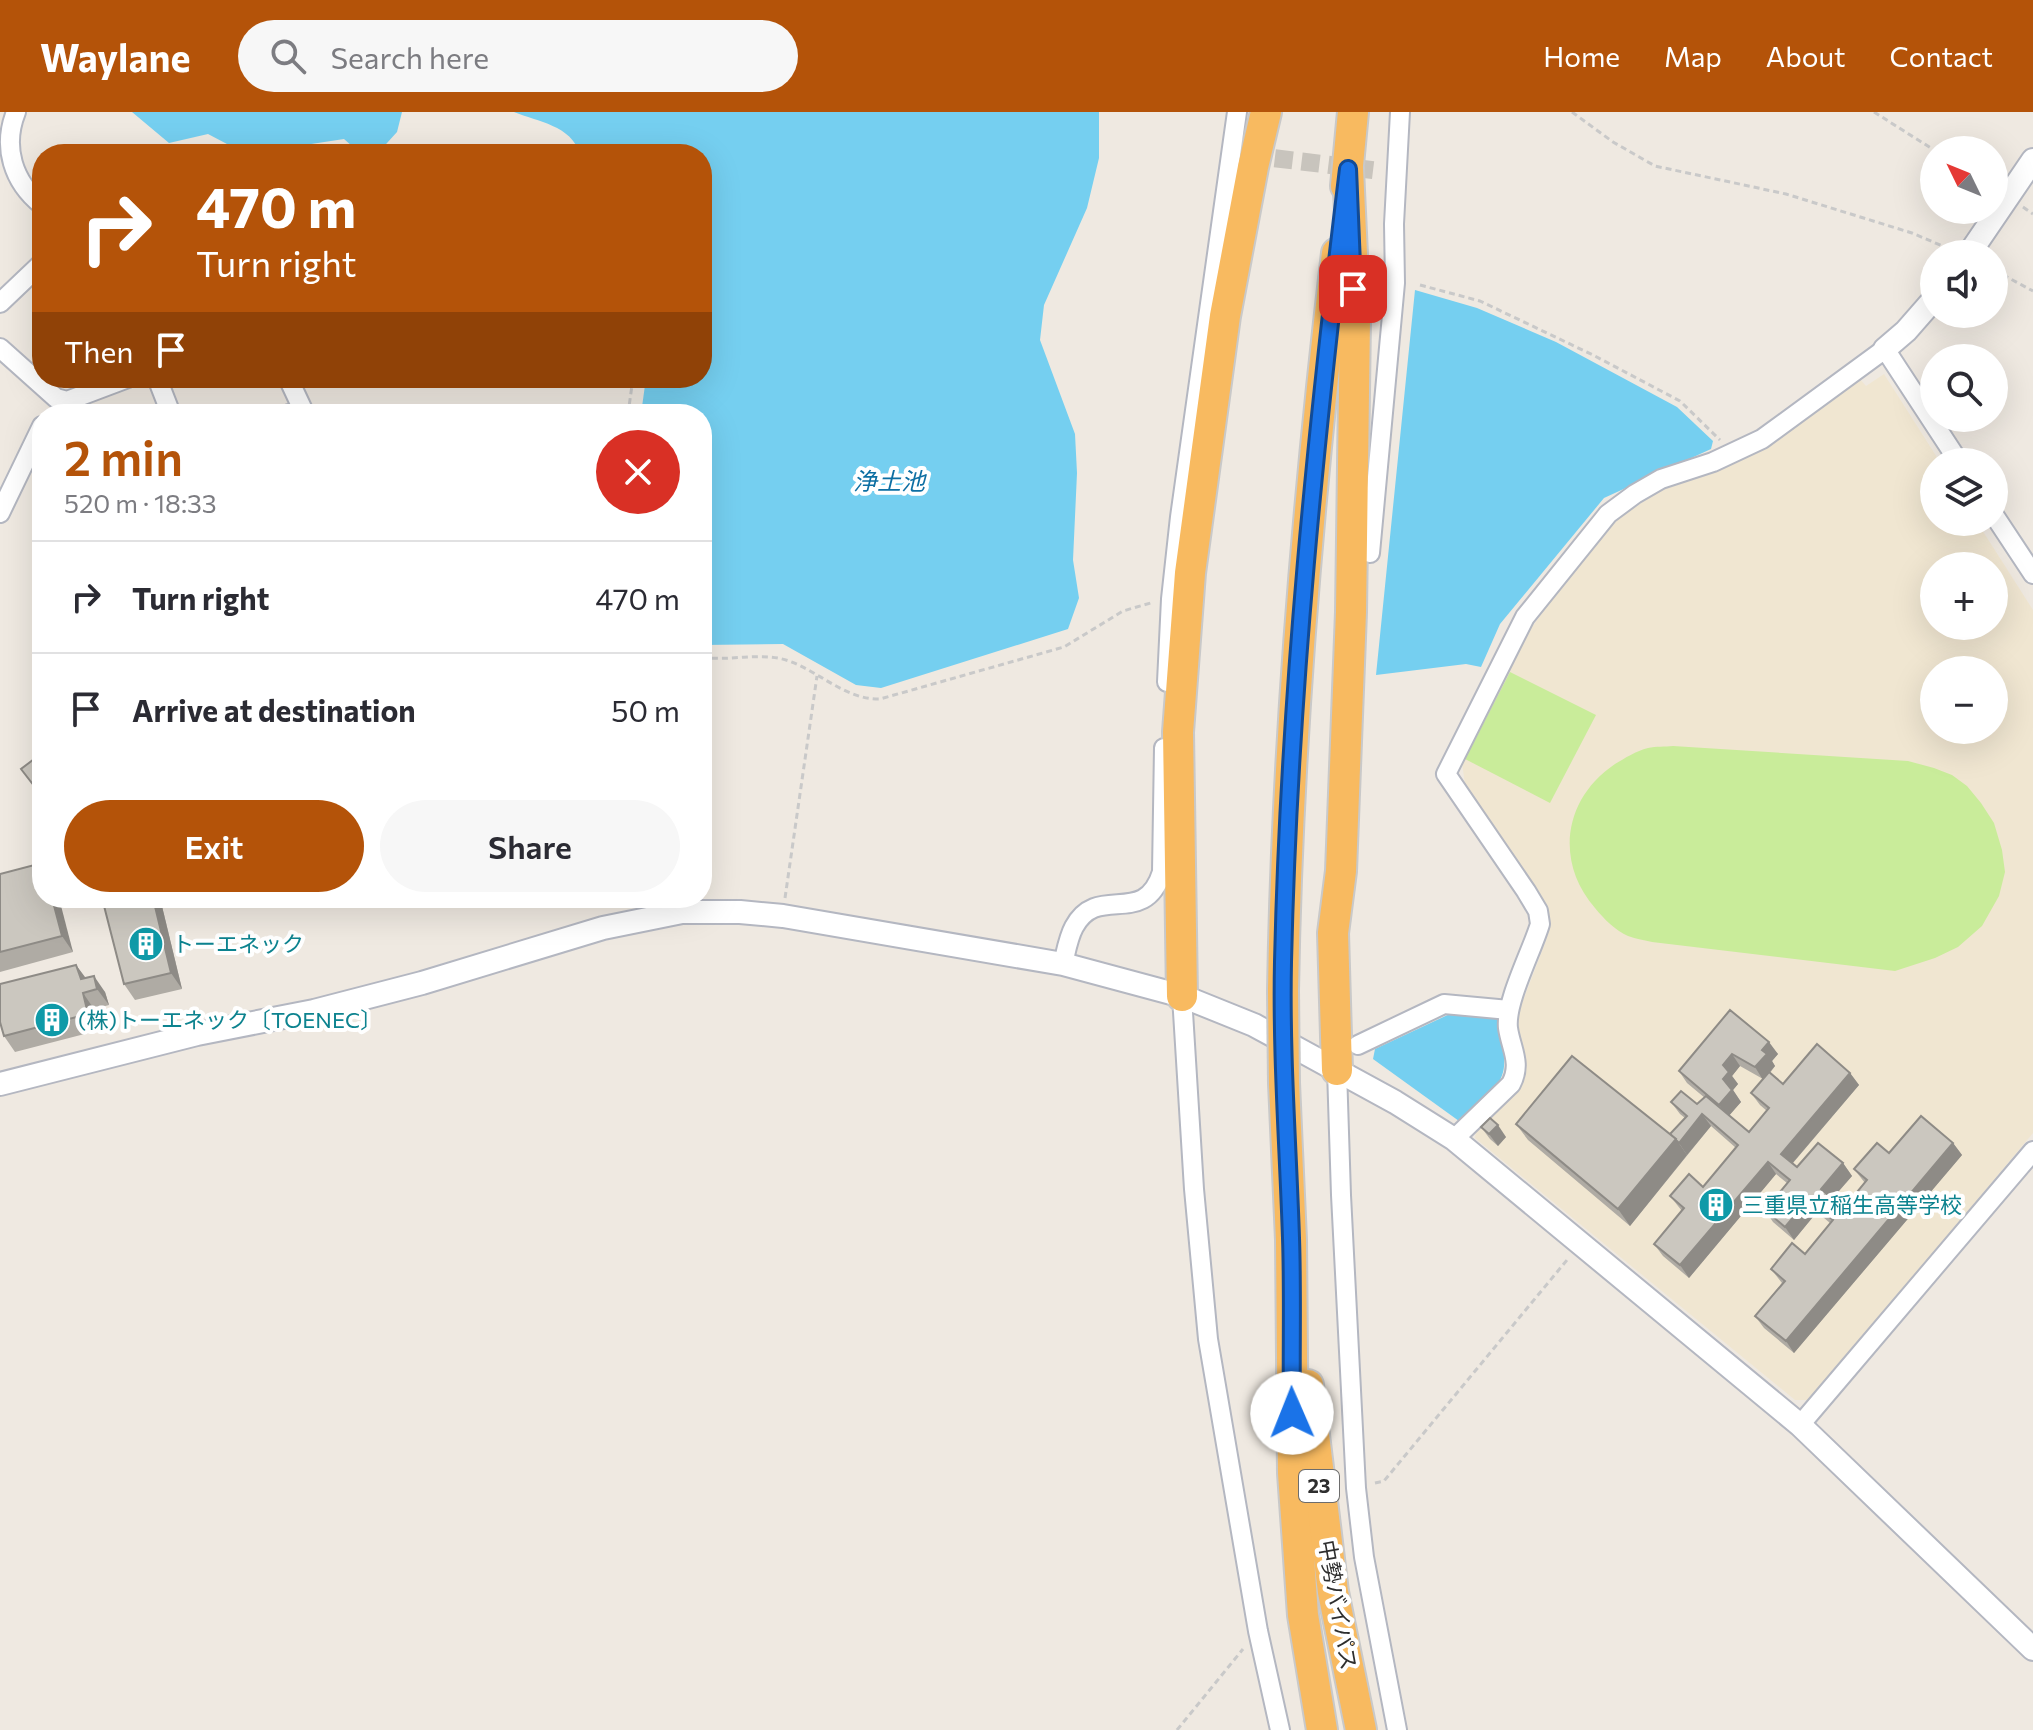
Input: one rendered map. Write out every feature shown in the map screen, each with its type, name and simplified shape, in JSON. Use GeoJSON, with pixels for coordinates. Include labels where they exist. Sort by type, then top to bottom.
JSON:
{"type":"FeatureCollection","features":[{"type":"Feature","properties":{"kind":"highway"},"geometry":{"type":"LineString","coordinates":[[1182,996],[1178,732],[1190,573],[1232,273],[1266,112]]}},
{"type":"Feature","properties":{"kind":"highway","name":"中勢バイパス"},"geometry":{"type":"LineString","coordinates":[[1322,1730],[1303,1615],[1293,1473],[1291,1240],[1283,991],[1300,628],[1327,339],[1353,112]]}},
{"type":"Feature","properties":{"kind":"highway"},"geometry":{"type":"LineString","coordinates":[[1337,1070],[1333,933],[1341,871],[1351,612],[1355,319],[1348,169]]}},
{"type":"Feature","properties":{"kind":"highway","name":"中勢バイパス"},"geometry":{"type":"LineString","coordinates":[[1291,1240],[1322,1515],[1333,1592],[1361,1730]]}},
{"type":"Feature","properties":{"kind":"street"},"geometry":{"type":"LineString","coordinates":[[1063,964],[1073,928],[1081,917],[1091,908],[1104,903],[1132,904],[1144,899],[1155,891],[1162,872],[1171,599],[1180,517],[1234,154],[1237,112]]}},
{"type":"Feature","properties":{"kind":"street"},"geometry":{"type":"LineString","coordinates":[[1370,553],[1395,283],[1389,172],[1400,112]]}},
{"type":"Feature","properties":{"kind":"street"},"geometry":{"type":"LineString","coordinates":[[10,114],[9,143],[16,173],[32,195]]}},
{"type":"Feature","properties":{"kind":"street"},"geometry":{"type":"LineString","coordinates":[[1979,240],[2033,160]]}},
{"type":"Feature","properties":{"kind":"street"},"geometry":{"type":"LineString","coordinates":[[0,303],[32,273]]}},
{"type":"Feature","properties":{"kind":"street"},"geometry":{"type":"LineString","coordinates":[[1454,1139],[1511,1084],[1516,1074],[1517,1059],[1508,1029],[1509,1010],[1540,924],[1538,911],[1446,774],[1525,617],[1608,514],[1661,479],[1734,454],[1762,439],[1885,349],[1920,315]]}},
{"type":"Feature","properties":{"kind":"street"},"geometry":{"type":"LineString","coordinates":[[0,348],[32,384]]}},
{"type":"Feature","properties":{"kind":"street"},"geometry":{"type":"LineString","coordinates":[[1885,349],[1950,448]]}},
{"type":"Feature","properties":{"kind":"street"},"geometry":{"type":"LineString","coordinates":[[36,388],[50,404]]}},
{"type":"Feature","properties":{"kind":"street"},"geometry":{"type":"LineString","coordinates":[[58,404],[101,388]]}},
{"type":"Feature","properties":{"kind":"street"},"geometry":{"type":"LineString","coordinates":[[0,513],[32,447]]}},
{"type":"Feature","properties":{"kind":"street"},"geometry":{"type":"LineString","coordinates":[[2008,536],[2033,574]]}},
{"type":"Feature","properties":{"kind":"street"},"geometry":{"type":"LineString","coordinates":[[0,1084],[181,1037],[314,1011],[422,983],[603,928],[682,912],[783,916],[1063,964],[1182,996],[1254,1025],[1395,1102],[1454,1139],[1800,1425],[2033,1649]]}},
{"type":"Feature","properties":{"kind":"street"},"geometry":{"type":"LineString","coordinates":[[1182,996],[1194,1189],[1208,1339],[1258,1631],[1280,1730]]}},
{"type":"Feature","properties":{"kind":"street"},"geometry":{"type":"LineString","coordinates":[[1358,1045],[1444,1004],[1509,1010]]}},
{"type":"Feature","properties":{"kind":"street"},"geometry":{"type":"LineString","coordinates":[[1337,1070],[1356,1488],[1364,1557],[1397,1730]]}},
{"type":"Feature","properties":{"kind":"street"},"geometry":{"type":"LineString","coordinates":[[1800,1425],[2033,1151]]}},
{"type":"Feature","properties":{"kind":"path"},"geometry":{"type":"LineString","coordinates":[[1572,112],[1613,142],[1655,166],[1786,194],[1928,240]]}},
{"type":"Feature","properties":{"kind":"path"},"geometry":{"type":"LineString","coordinates":[[1874,112],[1920,141]]}},
{"type":"Feature","properties":{"kind":"path"},"geometry":{"type":"LineString","coordinates":[[2008,278],[2033,291]]}},
{"type":"Feature","properties":{"kind":"path"},"geometry":{"type":"LineString","coordinates":[[1420,285],[1480,301],[1680,401],[1734,454]]}},
{"type":"Feature","properties":{"kind":"path"},"geometry":{"type":"LineString","coordinates":[[712,657],[755,656],[787,660],[866,699],[880,699],[1064,647],[1123,611],[1171,599]]}},
{"type":"Feature","properties":{"kind":"path"},"geometry":{"type":"LineString","coordinates":[[783,916],[817,676]]}},
{"type":"Feature","properties":{"kind":"path"},"geometry":{"type":"LineString","coordinates":[[1356,1488],[1384,1481],[1581,1243]]}},
{"type":"Feature","properties":{"kind":"path"},"geometry":{"type":"LineString","coordinates":[[1177,1730],[1258,1631]]}},
{"type":"Feature","properties":{"kind":"shaded area"},"geometry":{"type":"Polygon","coordinates":[[[1884,374],[1931,448],[1920,448],[1920,536],[1986,536],[1996,552],[1920,552],[1920,640],[2008,640],[2008,571],[2033,610],[2033,1133],[1810,1400],[1795,1400],[1475,1138],[1476,1131],[1517,1091],[1524,1074],[1526,1057],[1516,1019],[1547,938],[1548,923],[1547,907],[1539,893],[1465,785],[1462,762],[1532,627],[1570,574],[1619,517],[1665,488],[1710,474],[1762,448],[1859,378],[1866,386],[1884,374]]]}},
{"type":"Feature","properties":{"kind":"green space"},"geometry":{"type":"Polygon","coordinates":[[[1510,672],[1596,715],[1550,803],[1465,759],[1510,672]]]}},
{"type":"Feature","properties":{"kind":"green space"},"geometry":{"type":"Polygon","coordinates":[[[1673,746],[1908,761],[1952,775],[1967,786],[1994,823],[2005,872],[1999,896],[1982,926],[1958,947],[1895,971],[1652,942],[1628,936],[1606,920],[1582,890],[1574,871],[1570,832],[1584,795],[1598,778],[1639,751],[1673,746]]]}},
{"type":"Feature","properties":{"kind":"water"},"geometry":{"type":"Polygon","coordinates":[[[132,112],[402,112],[397,132],[386,144],[350,144],[344,139],[311,144],[227,144],[208,134],[169,143],[132,112]]]}},
{"type":"Feature","properties":{"kind":"water","name":"浄土池"},"geometry":{"type":"Polygon","coordinates":[[[514,112],[1099,112],[1099,158],[1087,208],[1044,305],[1040,340],[1075,434],[1077,473],[1073,560],[1079,598],[1068,629],[881,688],[856,685],[783,644],[712,645],[712,404],[642,404],[645,388],[712,388],[712,144],[576,144],[561,131],[514,112]]]}},
{"type":"Feature","properties":{"kind":"water"},"geometry":{"type":"Polygon","coordinates":[[[1415,290],[1477,308],[1556,342],[1677,407],[1713,441],[1711,449],[1604,498],[1500,624],[1481,667],[1466,664],[1376,675],[1415,290]]]}},
{"type":"Feature","properties":{"kind":"water"},"geometry":{"type":"Polygon","coordinates":[[[1454,1012],[1497,1018],[1504,1054],[1504,1067],[1496,1087],[1459,1121],[1373,1059],[1375,1049],[1454,1012]]]}},
{"type":"Feature","properties":{"kind":"building"},"geometry":{"type":"Polygon","coordinates":[[[32,761],[32,783],[21,769],[32,761]]]}},
{"type":"Feature","properties":{"kind":"building"},"geometry":{"type":"Polygon","coordinates":[[[32,866],[32,908],[55,908],[62,936],[0,952],[0,874],[32,866]]]}},
{"type":"Feature","properties":{"kind":"building","name":"トーエネック"},"geometry":{"type":"Polygon","coordinates":[[[105,908],[155,908],[171,973],[124,984],[105,908]]]}},
{"type":"Feature","properties":{"kind":"building"},"geometry":{"type":"Polygon","coordinates":[[[76,965],[81,979],[94,976],[97,989],[83,993],[88,1014],[4,1036],[0,1022],[0,984],[76,965]]]}},
{"type":"Feature","properties":{"kind":"building"},"geometry":{"type":"Polygon","coordinates":[[[1730,1010],[1769,1042],[1762,1050],[1767,1054],[1755,1067],[1732,1054],[1723,1065],[1729,1072],[1723,1079],[1732,1090],[1719,1105],[1679,1071],[1730,1010]]]}},
{"type":"Feature","properties":{"kind":"building","name":"三重県立稲生高等学校"},"geometry":{"type":"Polygon","coordinates":[[[1817,1044],[1850,1073],[1781,1154],[1797,1167],[1818,1143],[1843,1163],[1821,1189],[1844,1208],[1867,1180],[1854,1169],[1877,1143],[1889,1153],[1921,1116],[1953,1143],[1786,1341],[1755,1316],[1785,1281],[1771,1269],[1792,1243],[1805,1254],[1833,1220],[1808,1200],[1785,1227],[1765,1210],[1790,1180],[1768,1162],[1680,1265],[1654,1244],[1684,1208],[1670,1196],[1689,1174],[1703,1187],[1738,1145],[1702,1114],[1679,1143],[1670,1134],[1687,1116],[1671,1102],[1681,1091],[1697,1104],[1706,1096],[1749,1132],[1769,1108],[1751,1093],[1769,1072],[1783,1084],[1817,1044]]]}},
{"type":"Feature","properties":{"kind":"building"},"geometry":{"type":"Polygon","coordinates":[[[1572,1056],[1676,1139],[1618,1209],[1516,1124],[1572,1056]]]}},
{"type":"Feature","properties":{"kind":"building"},"geometry":{"type":"Polygon","coordinates":[[[1490,1118],[1498,1125],[1489,1134],[1481,1127],[1490,1118]]]}},
{"type":"Feature","properties":{"kind":"tunnel"},"geometry":{"type":"LineString","coordinates":[[1248,155],[1380,171]]}},
{"type":"Feature","properties":{"kind":"place","name":"トーエネック"},"geometry":{"type":"Point","coordinates":[146,944]}},
{"type":"Feature","properties":{"kind":"place","name":"(株)トーエネック〔TOENEC〕"},"geometry":{"type":"Point","coordinates":[52,1020]}},
{"type":"Feature","properties":{"kind":"place","name":"三重県立稲生高等学校"},"geometry":{"type":"Point","coordinates":[1716,1205]}},
{"type":"Feature","properties":{"kind":"route"},"geometry":{"type":"LineString","coordinates":[[1292,1413],[1291,1240],[1284,1083],[1286,885],[1300,628],[1327,339],[1348,169],[1353,289]]}}]}
